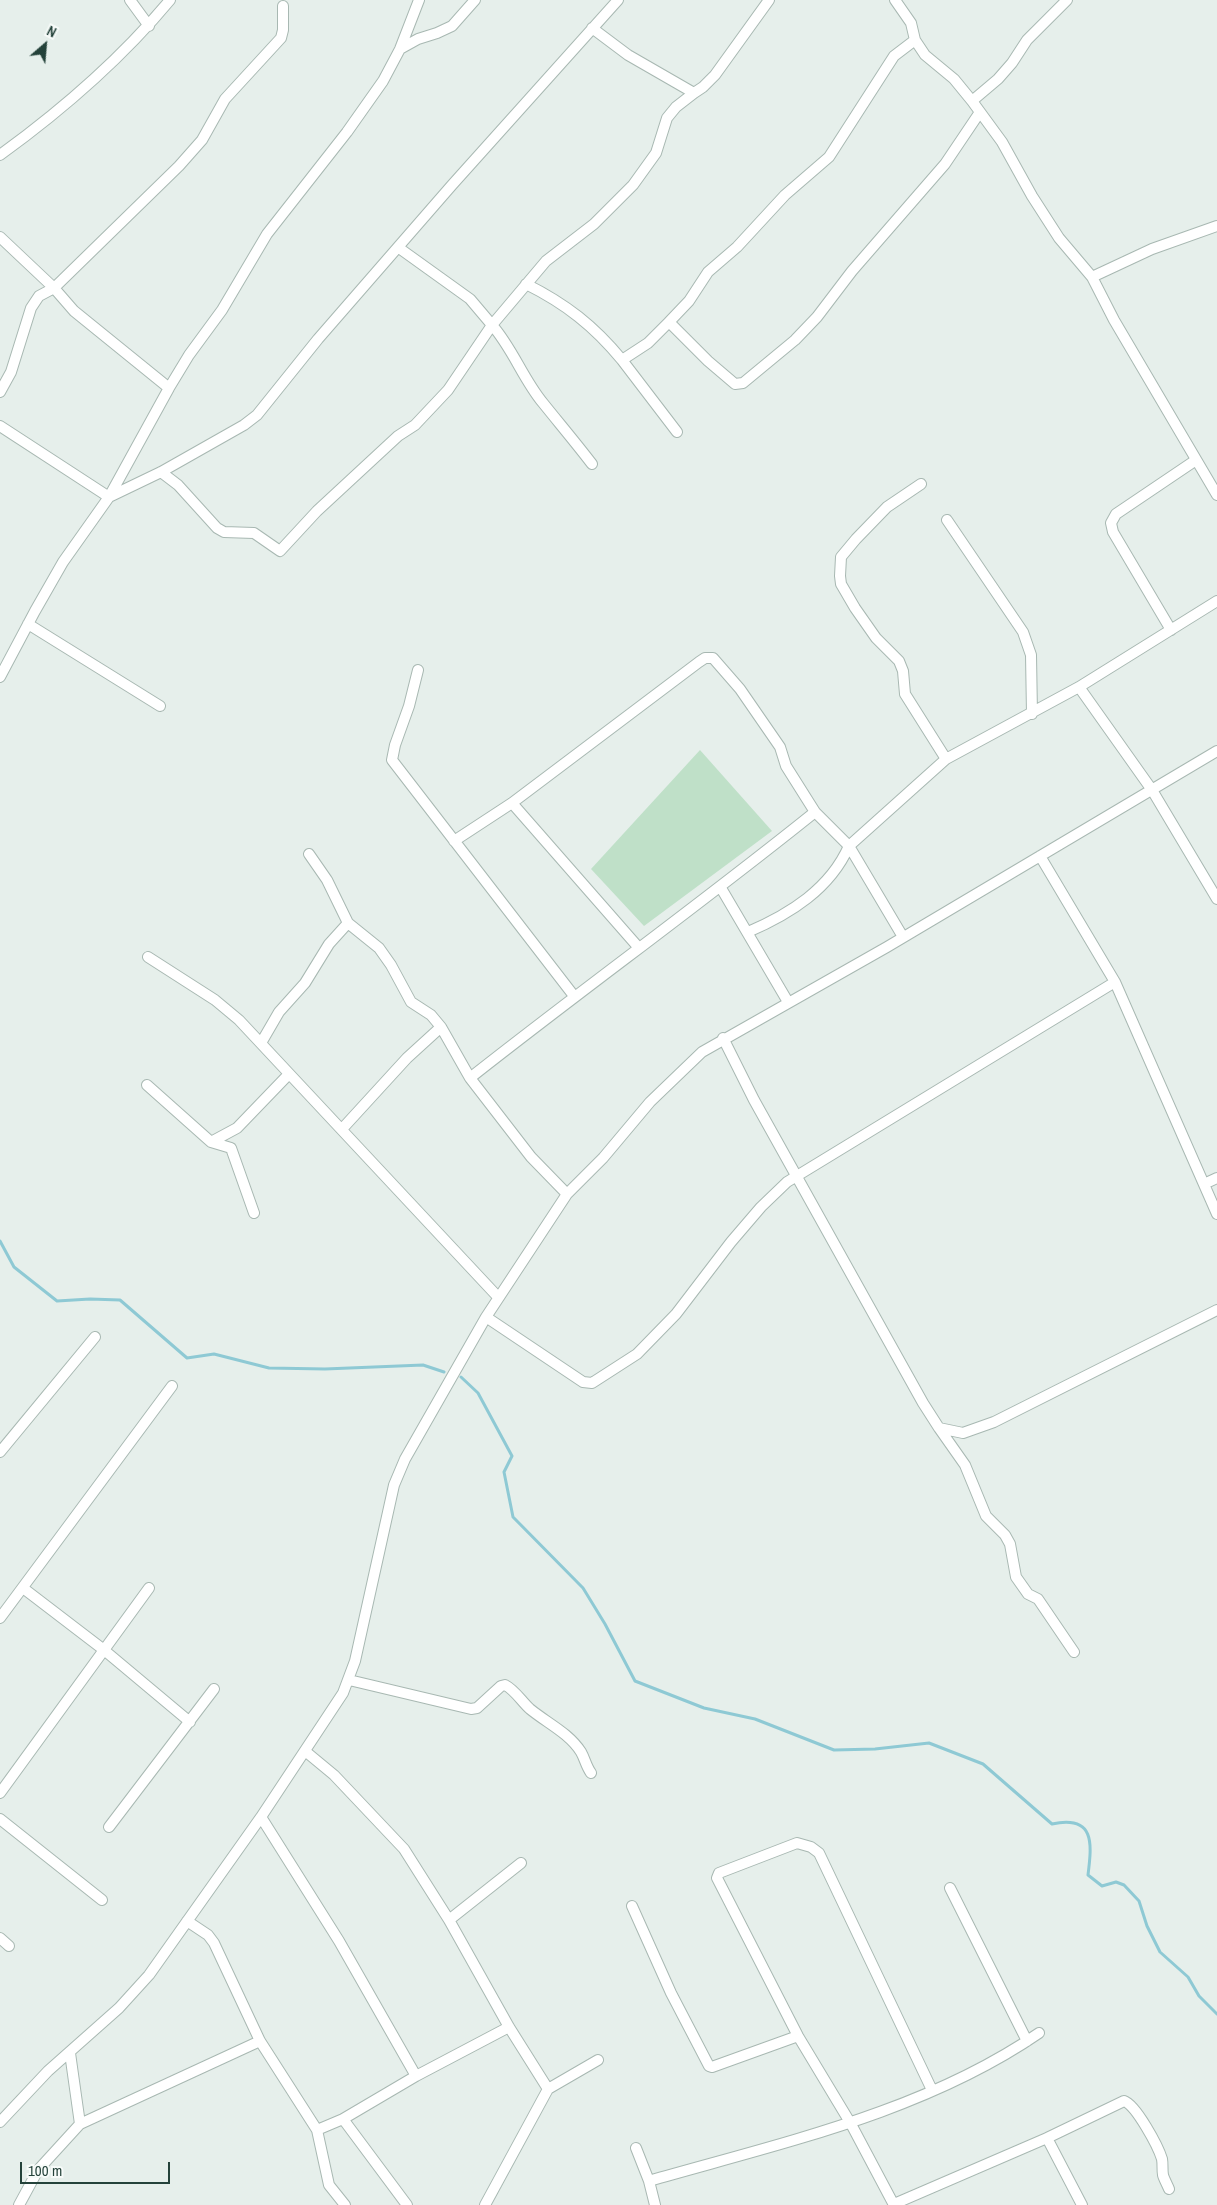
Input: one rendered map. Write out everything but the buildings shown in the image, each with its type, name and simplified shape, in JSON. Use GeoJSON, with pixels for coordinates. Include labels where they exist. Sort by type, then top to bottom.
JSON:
{"type":"FeatureCollection","features":[{"type":"Feature","properties":{"kind":"street"},"geometry":{"type":"LineString","coordinates":[[130,0],[149,26]]}},
{"type":"Feature","properties":{"kind":"street"},"geometry":{"type":"LineString","coordinates":[[0,154],[28,134],[126,50],[170,0]]}},
{"type":"Feature","properties":{"kind":"street"},"geometry":{"type":"LineString","coordinates":[[0,677],[63,562],[109,497],[170,388],[190,355],[222,310],[267,234],[347,132],[384,81],[400,50],[419,0]]}},
{"type":"Feature","properties":{"kind":"street"},"geometry":{"type":"LineString","coordinates":[[400,50],[418,38],[437,33],[452,26],[475,0]]}},
{"type":"Feature","properties":{"kind":"street"},"geometry":{"type":"LineString","coordinates":[[109,497],[161,472],[244,425],[256,415],[318,339],[452,185],[618,0]]}},
{"type":"Feature","properties":{"kind":"street"},"geometry":{"type":"LineString","coordinates":[[161,472],[178,485],[216,528],[224,532],[254,533],[280,551],[338,492],[398,436],[415,425],[448,390],[492,325],[546,261],[594,224],[633,185],[656,154],[667,118],[676,107],[703,88],[715,75],[769,0]]}},
{"type":"Feature","properties":{"kind":"street"},"geometry":{"type":"LineString","coordinates":[[895,0],[911,23],[915,40],[925,55],[954,79],[972,101],[1002,142],[1032,196],[1059,238],[1092,277],[1114,320],[1217,495]]}},
{"type":"Feature","properties":{"kind":"street"},"geometry":{"type":"LineString","coordinates":[[972,101],[998,80],[1027,40],[1063,1]]}},
{"type":"Feature","properties":{"kind":"street"},"geometry":{"type":"LineString","coordinates":[[0,392],[11,372],[31,308],[39,296],[54,288],[179,166],[202,140],[226,99],[280,38],[283,30],[283,6]]}},
{"type":"Feature","properties":{"kind":"street"},"geometry":{"type":"LineString","coordinates":[[592,28],[628,55],[694,93]]}},
{"type":"Feature","properties":{"kind":"street"},"geometry":{"type":"LineString","coordinates":[[622,360],[648,344],[689,301],[708,272],[737,247],[785,195],[825,161],[894,56],[915,40]]}},
{"type":"Feature","properties":{"kind":"street"},"geometry":{"type":"LineString","coordinates":[[669,322],[722,374],[735,384],[743,383],[794,340],[817,316],[852,271],[945,164],[980,112]]}},
{"type":"Feature","properties":{"kind":"street"},"geometry":{"type":"LineString","coordinates":[[1092,277],[1152,248],[1217,226]]}},
{"type":"Feature","properties":{"kind":"street"},"geometry":{"type":"LineString","coordinates":[[0,237],[54,288],[74,311],[170,388]]}},
{"type":"Feature","properties":{"kind":"street"},"geometry":{"type":"LineString","coordinates":[[399,248],[470,300],[505,340],[542,403],[554,415],[592,464]]}},
{"type":"Feature","properties":{"kind":"street"},"geometry":{"type":"LineString","coordinates":[[526,284],[548,294],[579,315],[622,360],[677,432]]}},
{"type":"Feature","properties":{"kind":"street"},"geometry":{"type":"LineString","coordinates":[[0,426],[109,497]]}},
{"type":"Feature","properties":{"kind":"street"},"geometry":{"type":"LineString","coordinates":[[1171,630],[1113,532],[1111,523],[1116,514],[1196,460]]}},
{"type":"Feature","properties":{"kind":"street"},"geometry":{"type":"LineString","coordinates":[[921,484],[887,506],[856,539],[841,557],[840,576],[842,584],[860,616],[876,638],[899,661],[903,671],[905,694],[946,759]]}},
{"type":"Feature","properties":{"kind":"street"},"geometry":{"type":"LineString","coordinates":[[947,520],[1023,632],[1031,655],[1032,714]]}},
{"type":"Feature","properties":{"kind":"street"},"geometry":{"type":"LineString","coordinates":[[748,932],[770,923],[817,891],[842,863],[850,846],[946,759],[1079,687],[1217,601]]}},
{"type":"Feature","properties":{"kind":"street"},"geometry":{"type":"LineString","coordinates":[[28,624],[160,706]]}},
{"type":"Feature","properties":{"kind":"street"},"geometry":{"type":"LineString","coordinates":[[454,841],[512,803],[699,662],[706,658],[713,658],[740,689],[780,747],[786,766],[815,812],[850,846],[903,937]]}},
{"type":"Feature","properties":{"kind":"street"},"geometry":{"type":"LineString","coordinates":[[418,670],[392,760],[574,996]]}},
{"type":"Feature","properties":{"kind":"street"},"geometry":{"type":"LineString","coordinates":[[1079,687],[1152,790],[1217,899]]}},
{"type":"Feature","properties":{"kind":"street"},"geometry":{"type":"LineString","coordinates":[[0,2122],[48,2070],[70,2053],[119,2008],[149,1975],[261,1816],[343,1693],[355,1661],[394,1485],[405,1459],[498,1297],[567,1194],[676,1075],[702,1052],[723,1038],[903,937],[1217,751]]}},
{"type":"Feature","properties":{"kind":"street"},"geometry":{"type":"LineString","coordinates":[[512,803],[639,948]]}},
{"type":"Feature","properties":{"kind":"street"},"geometry":{"type":"LineString","coordinates":[[470,1078],[574,996],[722,888],[815,812]]}},
{"type":"Feature","properties":{"kind":"street"},"geometry":{"type":"LineString","coordinates":[[309,854],[327,880],[348,923],[379,948],[392,965],[411,1002],[431,1015],[441,1027],[470,1078],[531,1157],[567,1194]]}},
{"type":"Feature","properties":{"kind":"street"},"geometry":{"type":"LineString","coordinates":[[1040,856],[1115,982],[1217,1214]]}},
{"type":"Feature","properties":{"kind":"street"},"geometry":{"type":"LineString","coordinates":[[722,888],[788,1002]]}},
{"type":"Feature","properties":{"kind":"street"},"geometry":{"type":"LineString","coordinates":[[261,1043],[279,1012],[304,983],[329,944],[348,923]]}},
{"type":"Feature","properties":{"kind":"street"},"geometry":{"type":"LineString","coordinates":[[148,957],[227,1008],[498,1297]]}},
{"type":"Feature","properties":{"kind":"street"},"geometry":{"type":"LineString","coordinates":[[486,1317],[583,1382],[592,1382],[637,1354],[676,1314],[731,1242],[761,1207],[787,1182],[1115,982]]}},
{"type":"Feature","properties":{"kind":"street"},"geometry":{"type":"LineString","coordinates":[[342,1130],[407,1058],[441,1027]]}},
{"type":"Feature","properties":{"kind":"street"},"geometry":{"type":"LineString","coordinates":[[723,1038],[754,1100],[923,1403],[965,1465],[986,1516],[1005,1535],[1010,1544],[1016,1577],[1028,1594],[1038,1599],[1074,1652]]}},
{"type":"Feature","properties":{"kind":"street"},"geometry":{"type":"LineString","coordinates":[[211,1142],[237,1128],[289,1074]]}},
{"type":"Feature","properties":{"kind":"street"},"geometry":{"type":"LineString","coordinates":[[147,1085],[211,1142],[231,1148],[254,1213]]}},
{"type":"Feature","properties":{"kind":"street"},"geometry":{"type":"LineString","coordinates":[[1204,1184],[1217,1178]]}},
{"type":"Feature","properties":{"kind":"street"},"geometry":{"type":"LineString","coordinates":[[939,1428],[963,1433],[994,1422],[1217,1310]]}},
{"type":"Feature","properties":{"kind":"street"},"geometry":{"type":"LineString","coordinates":[[0,1452],[95,1338]]}},
{"type":"Feature","properties":{"kind":"street"},"geometry":{"type":"LineString","coordinates":[[0,1618],[172,1386]]}},
{"type":"Feature","properties":{"kind":"street"},"geometry":{"type":"LineString","coordinates":[[955,1449],[963,1433]]}},
{"type":"Feature","properties":{"kind":"street"},"geometry":{"type":"LineString","coordinates":[[23,1588],[104,1650],[190,1722]]}},
{"type":"Feature","properties":{"kind":"street"},"geometry":{"type":"LineString","coordinates":[[0,1793],[149,1588]]}},
{"type":"Feature","properties":{"kind":"street"},"geometry":{"type":"LineString","coordinates":[[349,1680],[471,1709],[477,1708],[501,1686],[511,1687],[530,1709],[555,1726],[582,1753],[586,1766],[592,1773]]}},
{"type":"Feature","properties":{"kind":"street"},"geometry":{"type":"LineString","coordinates":[[109,1828],[214,1689]]}},
{"type":"Feature","properties":{"kind":"street"},"geometry":{"type":"LineString","coordinates":[[305,1750],[334,1775],[384,1825],[404,1849],[449,1920],[509,2027],[548,2089]]}},
{"type":"Feature","properties":{"kind":"street"},"geometry":{"type":"LineString","coordinates":[[261,1816],[339,1941],[416,2076]]}},
{"type":"Feature","properties":{"kind":"street"},"geometry":{"type":"LineString","coordinates":[[0,1819],[102,1900]]}},
{"type":"Feature","properties":{"kind":"street"},"geometry":{"type":"LineString","coordinates":[[932,2090],[819,1854],[811,1847],[797,1843],[719,1873],[717,1878],[798,2036],[851,2124],[894,2204],[1047,2138],[1124,2101],[1130,2102],[1162,2160],[1163,2176],[1169,2189]]}},
{"type":"Feature","properties":{"kind":"street"},"geometry":{"type":"LineString","coordinates":[[449,1920],[521,1863]]}},
{"type":"Feature","properties":{"kind":"street"},"geometry":{"type":"LineString","coordinates":[[950,1888],[1027,2040]]}},
{"type":"Feature","properties":{"kind":"street"},"geometry":{"type":"LineString","coordinates":[[632,1906],[671,1993],[709,2066],[712,2067],[798,2036]]}},
{"type":"Feature","properties":{"kind":"street"},"geometry":{"type":"LineString","coordinates":[[187,1921],[208,1935],[214,1943],[260,2040],[316,2130],[329,2185],[345,2205]]}},
{"type":"Feature","properties":{"kind":"street"},"geometry":{"type":"LineString","coordinates":[[0,1938],[9,1946]]}},
{"type":"Feature","properties":{"kind":"street"},"geometry":{"type":"LineString","coordinates":[[316,2130],[343,2119],[416,2076],[509,2027]]}},
{"type":"Feature","properties":{"kind":"street"},"geometry":{"type":"LineString","coordinates":[[649,2181],[851,2124],[932,2090],[982,2066],[1038,2033]]}},
{"type":"Feature","properties":{"kind":"street"},"geometry":{"type":"LineString","coordinates":[[19,2205],[38,2170],[80,2124],[260,2040]]}},
{"type":"Feature","properties":{"kind":"street"},"geometry":{"type":"LineString","coordinates":[[70,2053],[80,2124]]}},
{"type":"Feature","properties":{"kind":"street"},"geometry":{"type":"LineString","coordinates":[[485,2205],[548,2089],[598,2060]]}},
{"type":"Feature","properties":{"kind":"street"},"geometry":{"type":"LineString","coordinates":[[343,2119],[407,2205]]}},
{"type":"Feature","properties":{"kind":"street"},"geometry":{"type":"LineString","coordinates":[[1047,2138],[1082,2205]]}},
{"type":"Feature","properties":{"kind":"street"},"geometry":{"type":"LineString","coordinates":[[636,2148],[649,2181],[655,2205]]}},
{"type":"Feature","properties":{"kind":"green space"},"geometry":{"type":"Polygon","coordinates":[[[700,750],[772,831],[644,926],[591,869],[700,750]]]}},
{"type":"Feature","properties":{"kind":"waterway"},"geometry":{"type":"LineString","coordinates":[[0,1241],[14,1267],[57,1301],[120,1300],[187,1358],[214,1354],[269,1368],[325,1369],[423,1365],[444,1372]]}},
{"type":"Feature","properties":{"kind":"waterway"},"geometry":{"type":"LineString","coordinates":[[461,1377],[478,1393],[512,1456],[504,1472],[513,1517],[583,1588],[605,1624],[635,1681],[704,1708],[755,1719],[834,1750],[875,1749],[929,1743],[983,1764],[1052,1824],[1066,1822],[1083,1828],[1088,1834],[1090,1842],[1088,1875],[1102,1886],[1116,1882],[1124,1885],[1139,1901],[1147,1926],[1160,1952],[1188,1977],[1199,1996],[1217,2014]]}}]}
